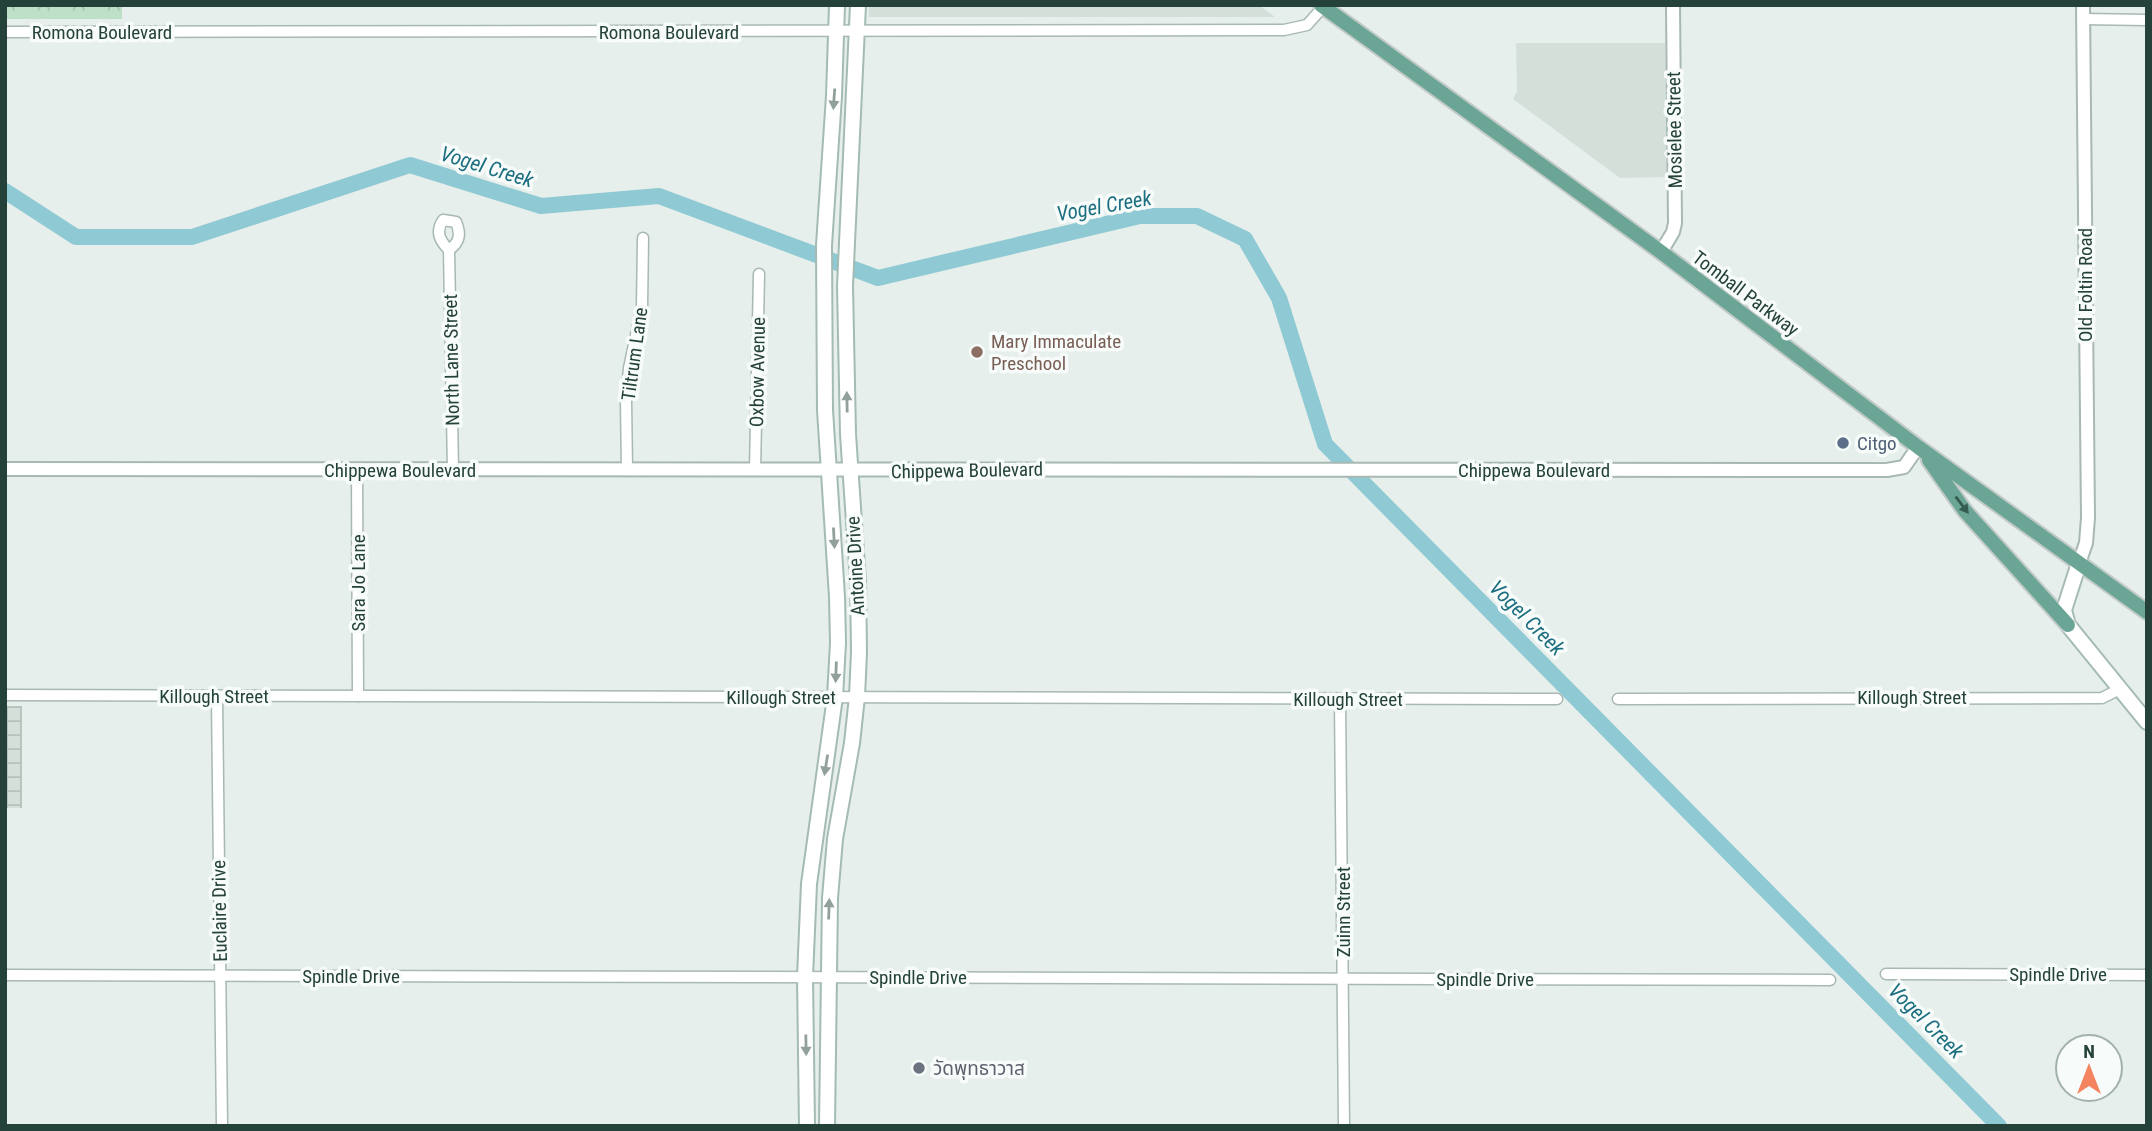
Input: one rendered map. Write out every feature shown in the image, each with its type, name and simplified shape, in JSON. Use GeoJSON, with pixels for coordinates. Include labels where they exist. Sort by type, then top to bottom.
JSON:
{"type":"FeatureCollection","features":[{"type":"Feature","properties":{"kind":"main road","name":"Antoine Drive"},"geometry":{"type":"LineString","coordinates":[[807,1122],[805,977],[809,884],[835,697],[837,597],[825,410],[824,245],[837,5]]}},
{"type":"Feature","properties":{"kind":"main road","name":"Antoine Drive"},"geometry":{"type":"LineString","coordinates":[[827,1122],[830,898],[835,839],[857,697],[858,582],[849,471],[845,286],[858,5]]}},
{"type":"Feature","properties":{"kind":"main road","name":"Tomball Parkway"},"geometry":{"type":"LineString","coordinates":[[1322,6],[1661,252],[1920,448],[2147,612]]}},
{"type":"Feature","properties":{"kind":"main road"},"geometry":{"type":"LineString","coordinates":[[828,157],[851,159]]}},
{"type":"Feature","properties":{"kind":"main road"},"geometry":{"type":"LineString","coordinates":[[825,346],[846,346]]}},
{"type":"Feature","properties":{"kind":"main road"},"geometry":{"type":"LineString","coordinates":[[1920,448],[1965,511],[2068,625],[2147,722]]}},
{"type":"Feature","properties":{"kind":"main road"},"geometry":{"type":"LineString","coordinates":[[2068,625],[2064,610],[2079,563]]}},
{"type":"Feature","properties":{"kind":"main road"},"geometry":{"type":"LineString","coordinates":[[814,836],[835,839]]}},
{"type":"Feature","properties":{"kind":"main road"},"geometry":{"type":"LineString","coordinates":[[807,1122],[827,1122]]}},
{"type":"Feature","properties":{"kind":"street","name":"Mosielee Street"},"geometry":{"type":"LineString","coordinates":[[1661,252],[1673,232],[1675,223],[1673,5]]}},
{"type":"Feature","properties":{"kind":"street","name":"Old Foltin Road"},"geometry":{"type":"LineString","coordinates":[[2079,563],[2086,543],[2088,518],[2083,5]]}},
{"type":"Feature","properties":{"kind":"street","name":"Romona Boulevard"},"geometry":{"type":"LineString","coordinates":[[5,32],[1284,30],[1307,25],[1322,6]]}},
{"type":"Feature","properties":{"kind":"street"},"geometry":{"type":"LineString","coordinates":[[2083,19],[2147,20]]}},
{"type":"Feature","properties":{"kind":"street","name":"Tiltrum Lane"},"geometry":{"type":"LineString","coordinates":[[627,470],[626,401],[629,368],[642,307],[643,238]]}},
{"type":"Feature","properties":{"kind":"street","name":"North Lane Street"},"geometry":{"type":"LineString","coordinates":[[449,250],[453,470]]}},
{"type":"Feature","properties":{"kind":"street","name":"Oxbow Avenue"},"geometry":{"type":"LineString","coordinates":[[755,470],[759,274]]}},
{"type":"Feature","properties":{"kind":"street","name":"Chippewa Boulevard"},"geometry":{"type":"LineString","coordinates":[[5,469],[1887,470],[1904,467],[1920,448]]}},
{"type":"Feature","properties":{"kind":"street","name":"Sara Jo Lane"},"geometry":{"type":"LineString","coordinates":[[357,469],[358,696]]}},
{"type":"Feature","properties":{"kind":"street","name":"Killough Street"},"geometry":{"type":"LineString","coordinates":[[1618,699],[2102,698],[2120,689]]}},
{"type":"Feature","properties":{"kind":"street","name":"Killough Street"},"geometry":{"type":"LineString","coordinates":[[5,695],[1557,699]]}},
{"type":"Feature","properties":{"kind":"street","name":"Euclaire Drive"},"geometry":{"type":"LineString","coordinates":[[217,697],[222,1126]]}},
{"type":"Feature","properties":{"kind":"street","name":"Zuinn Street"},"geometry":{"type":"LineString","coordinates":[[1340,699],[1344,1126]]}},
{"type":"Feature","properties":{"kind":"street","name":"Spindle Drive"},"geometry":{"type":"LineString","coordinates":[[1886,974],[2147,975]]}},
{"type":"Feature","properties":{"kind":"street","name":"Spindle Drive"},"geometry":{"type":"LineString","coordinates":[[5,975],[1830,980]]}},
{"type":"Feature","properties":{"kind":"shaded area"},"geometry":{"type":"Polygon","coordinates":[[[869,5],[1259,5],[1275,17],[869,17],[869,5]]]}},
{"type":"Feature","properties":{"kind":"shaded area"},"geometry":{"type":"Polygon","coordinates":[[[1516,43],[1665,43],[1667,177],[1620,178],[1513,99],[1517,91],[1516,43]]]}},
{"type":"Feature","properties":{"kind":"shaded area"},"geometry":{"type":"Polygon","coordinates":[[[5,706],[22,706],[22,808],[5,808],[5,706]]]}},
{"type":"Feature","properties":{"kind":"green space"},"geometry":{"type":"Polygon","coordinates":[[[5,5],[122,5],[122,19],[5,19],[5,5]]]}},
{"type":"Feature","properties":{"kind":"waterway","name":"Vogel Creek"},"geometry":{"type":"LineString","coordinates":[[5,191],[76,237],[192,237],[410,165],[541,206],[659,196],[878,278],[1140,216],[1197,216],[1245,239],[1279,298],[1325,444],[1999,1126]]}},
{"type":"Feature","properties":{"kind":"place","name":"Mary Immaculate Preschool"},"geometry":{"type":"Point","coordinates":[977,352]}},
{"type":"Feature","properties":{"kind":"place","name":"Citgo"},"geometry":{"type":"Point","coordinates":[1843,443]}},
{"type":"Feature","properties":{"kind":"place","name":"วัดพุทธาวาส"},"geometry":{"type":"Point","coordinates":[919,1068]}}]}
